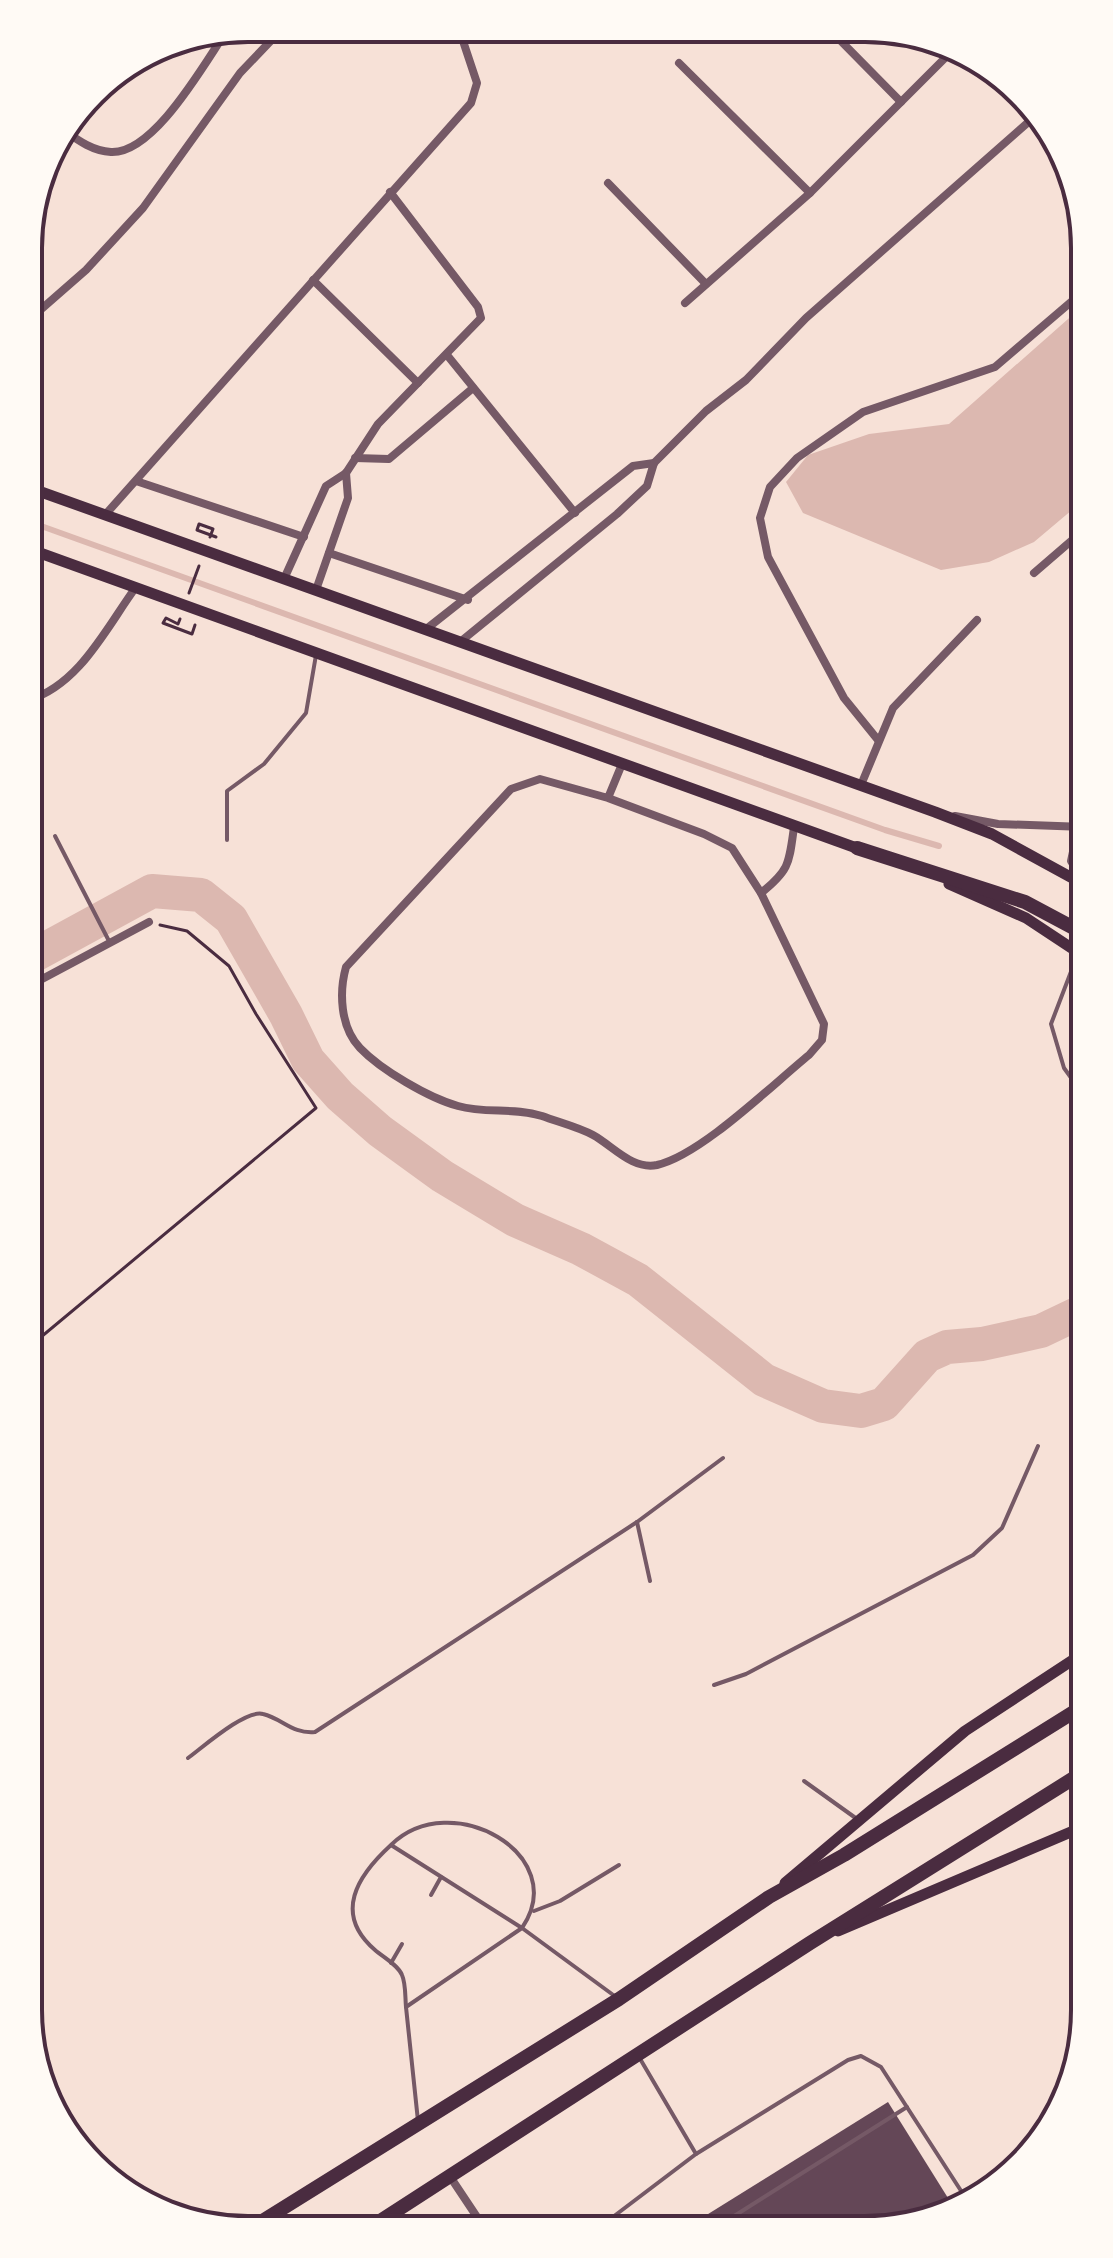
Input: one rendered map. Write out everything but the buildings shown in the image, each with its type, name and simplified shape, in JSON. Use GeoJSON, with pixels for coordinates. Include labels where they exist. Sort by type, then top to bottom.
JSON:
{"type":"FeatureCollection","features":[{"type":"Feature","properties":{"kind":"highway"},"geometry":{"type":"LineString","coordinates":[[857,848],[1025,902],[1071,927]]}},
{"type":"Feature","properties":{"kind":"highway"},"geometry":{"type":"LineString","coordinates":[[270,2216],[619,1999],[769,1897],[844,1855],[1071,1714]]}},
{"type":"Feature","properties":{"kind":"highway"},"geometry":{"type":"LineString","coordinates":[[388,2216],[810,1943],[1071,1780]]}},
{"type":"Feature","properties":{"kind":"main road"},"geometry":{"type":"LineString","coordinates":[[42,492],[935,812],[992,834],[1071,876]]}},
{"type":"Feature","properties":{"kind":"main road"},"geometry":{"type":"LineString","coordinates":[[42,554],[857,848],[999,904],[1071,948]]}},
{"type":"Feature","properties":{"kind":"main road"},"geometry":{"type":"LineString","coordinates":[[769,1897],[965,1731],[1071,1661]]}},
{"type":"Feature","properties":{"kind":"main road"},"geometry":{"type":"LineString","coordinates":[[810,1943],[1071,1832]]}},
{"type":"Feature","properties":{"kind":"street"},"geometry":{"type":"LineString","coordinates":[[42,308],[86,270],[143,208],[240,73],[270,42]]}},
{"type":"Feature","properties":{"kind":"street"},"geometry":{"type":"LineString","coordinates":[[105,515],[471,103],[477,83],[463,42]]}},
{"type":"Feature","properties":{"kind":"street"},"geometry":{"type":"LineString","coordinates":[[842,42],[901,102]]}},
{"type":"Feature","properties":{"kind":"street"},"geometry":{"type":"LineString","coordinates":[[75,138],[86,146],[113,152],[136,144],[159,127],[217,45]]}},
{"type":"Feature","properties":{"kind":"street"},"geometry":{"type":"LineString","coordinates":[[685,303],[810,193],[945,58]]}},
{"type":"Feature","properties":{"kind":"street"},"geometry":{"type":"LineString","coordinates":[[679,63],[810,193]]}},
{"type":"Feature","properties":{"kind":"street"},"geometry":{"type":"LineString","coordinates":[[460,642],[617,514],[647,486],[654,463],[706,411],[746,380],[806,318],[1028,122]]}},
{"type":"Feature","properties":{"kind":"street"},"geometry":{"type":"LineString","coordinates":[[608,183],[706,284]]}},
{"type":"Feature","properties":{"kind":"street"},"geometry":{"type":"LineString","coordinates":[[284,579],[326,486],[346,473],[378,424],[481,318],[478,307],[390,192]]}},
{"type":"Feature","properties":{"kind":"street"},"geometry":{"type":"LineString","coordinates":[[313,280],[418,383]]}},
{"type":"Feature","properties":{"kind":"street"},"geometry":{"type":"LineString","coordinates":[[878,740],[844,698],[768,557],[760,518],[770,487],[797,458],[863,412],[995,367],[1071,302]]}},
{"type":"Feature","properties":{"kind":"street"},"geometry":{"type":"LineString","coordinates":[[447,355],[575,513]]}},
{"type":"Feature","properties":{"kind":"street"},"geometry":{"type":"LineString","coordinates":[[355,458],[389,459],[473,388]]}},
{"type":"Feature","properties":{"kind":"street"},"geometry":{"type":"LineString","coordinates":[[425,630],[468,600],[633,466],[654,463]]}},
{"type":"Feature","properties":{"kind":"street"},"geometry":{"type":"LineString","coordinates":[[316,590],[348,498],[346,473]]}},
{"type":"Feature","properties":{"kind":"street"},"geometry":{"type":"LineString","coordinates":[[136,481],[304,537]]}},
{"type":"Feature","properties":{"kind":"street"},"geometry":{"type":"LineString","coordinates":[[1034,573],[1071,541]]}},
{"type":"Feature","properties":{"kind":"street"},"geometry":{"type":"LineString","coordinates":[[329,553],[468,600]]}},
{"type":"Feature","properties":{"kind":"street"},"geometry":{"type":"LineString","coordinates":[[42,696],[78,670],[136,587]]}},
{"type":"Feature","properties":{"kind":"street"},"geometry":{"type":"LineString","coordinates":[[861,785],[893,708],[977,620]]}},
{"type":"Feature","properties":{"kind":"street"},"geometry":{"type":"LineString","coordinates":[[608,798],[622,764]]}},
{"type":"Feature","properties":{"kind":"street"},"geometry":{"type":"LineString","coordinates":[[540,779],[608,798],[722,841],[732,848],[761,893],[790,960],[824,1024],[822,1040],[786,1074],[676,1159],[654,1166],[638,1164],[593,1135],[540,1116],[515,1109],[489,1111],[458,1106],[412,1086],[358,1047],[340,997],[346,967],[511,789],[540,779]]}},
{"type":"Feature","properties":{"kind":"street"},"geometry":{"type":"LineString","coordinates":[[935,812],[998,824],[1071,827]]}},
{"type":"Feature","properties":{"kind":"street"},"geometry":{"type":"LineString","coordinates":[[761,893],[783,876],[789,865],[794,827]]}},
{"type":"Feature","properties":{"kind":"street"},"geometry":{"type":"LineString","coordinates":[[42,979],[149,922]]}},
{"type":"Feature","properties":{"kind":"street"},"geometry":{"type":"LineString","coordinates":[[449,2175],[476,2216]]}},
{"type":"Feature","properties":{"kind":"lane"},"geometry":{"type":"LineString","coordinates":[[227,840],[227,791],[264,764],[306,713],[317,653]]}},
{"type":"Feature","properties":{"kind":"lane"},"geometry":{"type":"LineString","coordinates":[[55,836],[110,943]]}},
{"type":"Feature","properties":{"kind":"lane"},"geometry":{"type":"LineString","coordinates":[[1071,979],[1051,1024],[1064,1068],[1071,1078]]}},
{"type":"Feature","properties":{"kind":"lane"},"geometry":{"type":"LineString","coordinates":[[714,1685],[746,1674],[982,1548],[1002,1528],[1038,1446]]}},
{"type":"Feature","properties":{"kind":"lane"},"geometry":{"type":"LineString","coordinates":[[188,1758],[247,1715],[260,1712],[301,1733],[315,1732],[637,1522],[723,1458]]}},
{"type":"Feature","properties":{"kind":"lane"},"geometry":{"type":"LineString","coordinates":[[637,1522],[650,1581]]}},
{"type":"Feature","properties":{"kind":"lane"},"geometry":{"type":"LineString","coordinates":[[804,1781],[859,1820]]}},
{"type":"Feature","properties":{"kind":"lane"},"geometry":{"type":"LineString","coordinates":[[418,2123],[402,1974],[359,1935],[351,1914],[358,1887],[369,1867],[402,1835],[426,1824],[471,1823],[503,1840],[531,1870],[534,1911]]}},
{"type":"Feature","properties":{"kind":"lane"},"geometry":{"type":"LineString","coordinates":[[391,1845],[522,1928],[619,1999]]}},
{"type":"Feature","properties":{"kind":"lane"},"geometry":{"type":"LineString","coordinates":[[406,2007],[522,1928],[534,1911],[560,1901],[619,1865]]}},
{"type":"Feature","properties":{"kind":"lane"},"geometry":{"type":"LineString","coordinates":[[431,1895],[441,1877]]}},
{"type":"Feature","properties":{"kind":"lane"},"geometry":{"type":"LineString","coordinates":[[391,1963],[402,1944]]}},
{"type":"Feature","properties":{"kind":"lane"},"geometry":{"type":"LineString","coordinates":[[638,2055],[696,2154]]}},
{"type":"Feature","properties":{"kind":"lane"},"geometry":{"type":"LineString","coordinates":[[614,2216],[696,2154],[848,2060],[861,2056],[881,2067],[962,2192]]}},
{"type":"Feature","properties":{"kind":"lane"},"geometry":{"type":"LineString","coordinates":[[734,2216],[907,2107]]}},
{"type":"Feature","properties":{"kind":"path"},"geometry":{"type":"LineString","coordinates":[[208,543],[213,529],[199,524],[197,530],[207,533],[218,537],[228,541]]}},
{"type":"Feature","properties":{"kind":"path"},"geometry":{"type":"LineString","coordinates":[[188,597],[203,556]]}},
{"type":"Feature","properties":{"kind":"path"},"geometry":{"type":"LineString","coordinates":[[183,610],[178,624],[166,618],[163,623],[192,634]]}},
{"type":"Feature","properties":{"kind":"path"},"geometry":{"type":"LineString","coordinates":[[42,1336],[316,1108],[229,966],[187,931],[149,922]]}},
{"type":"Feature","properties":{"kind":"shaded area"},"geometry":{"type":"Polygon","coordinates":[[[1071,316],[1071,511],[1034,542],[989,562],[941,570],[803,513],[786,482],[808,455],[869,434],[949,424],[1071,316]]]}},
{"type":"Feature","properties":{"kind":"waterway"},"geometry":{"type":"LineString","coordinates":[[42,526],[885,830],[939,846]]}},
{"type":"Feature","properties":{"kind":"waterway"},"geometry":{"type":"LineString","coordinates":[[42,951],[152,891],[201,895],[231,919],[308,1060],[340,1096],[380,1131],[442,1176],[515,1220],[581,1249],[638,1280],[764,1380],[823,1406],[861,1411],[884,1404],[927,1356],[947,1347],[982,1344],[1041,1331],[1071,1317]]}}]}
